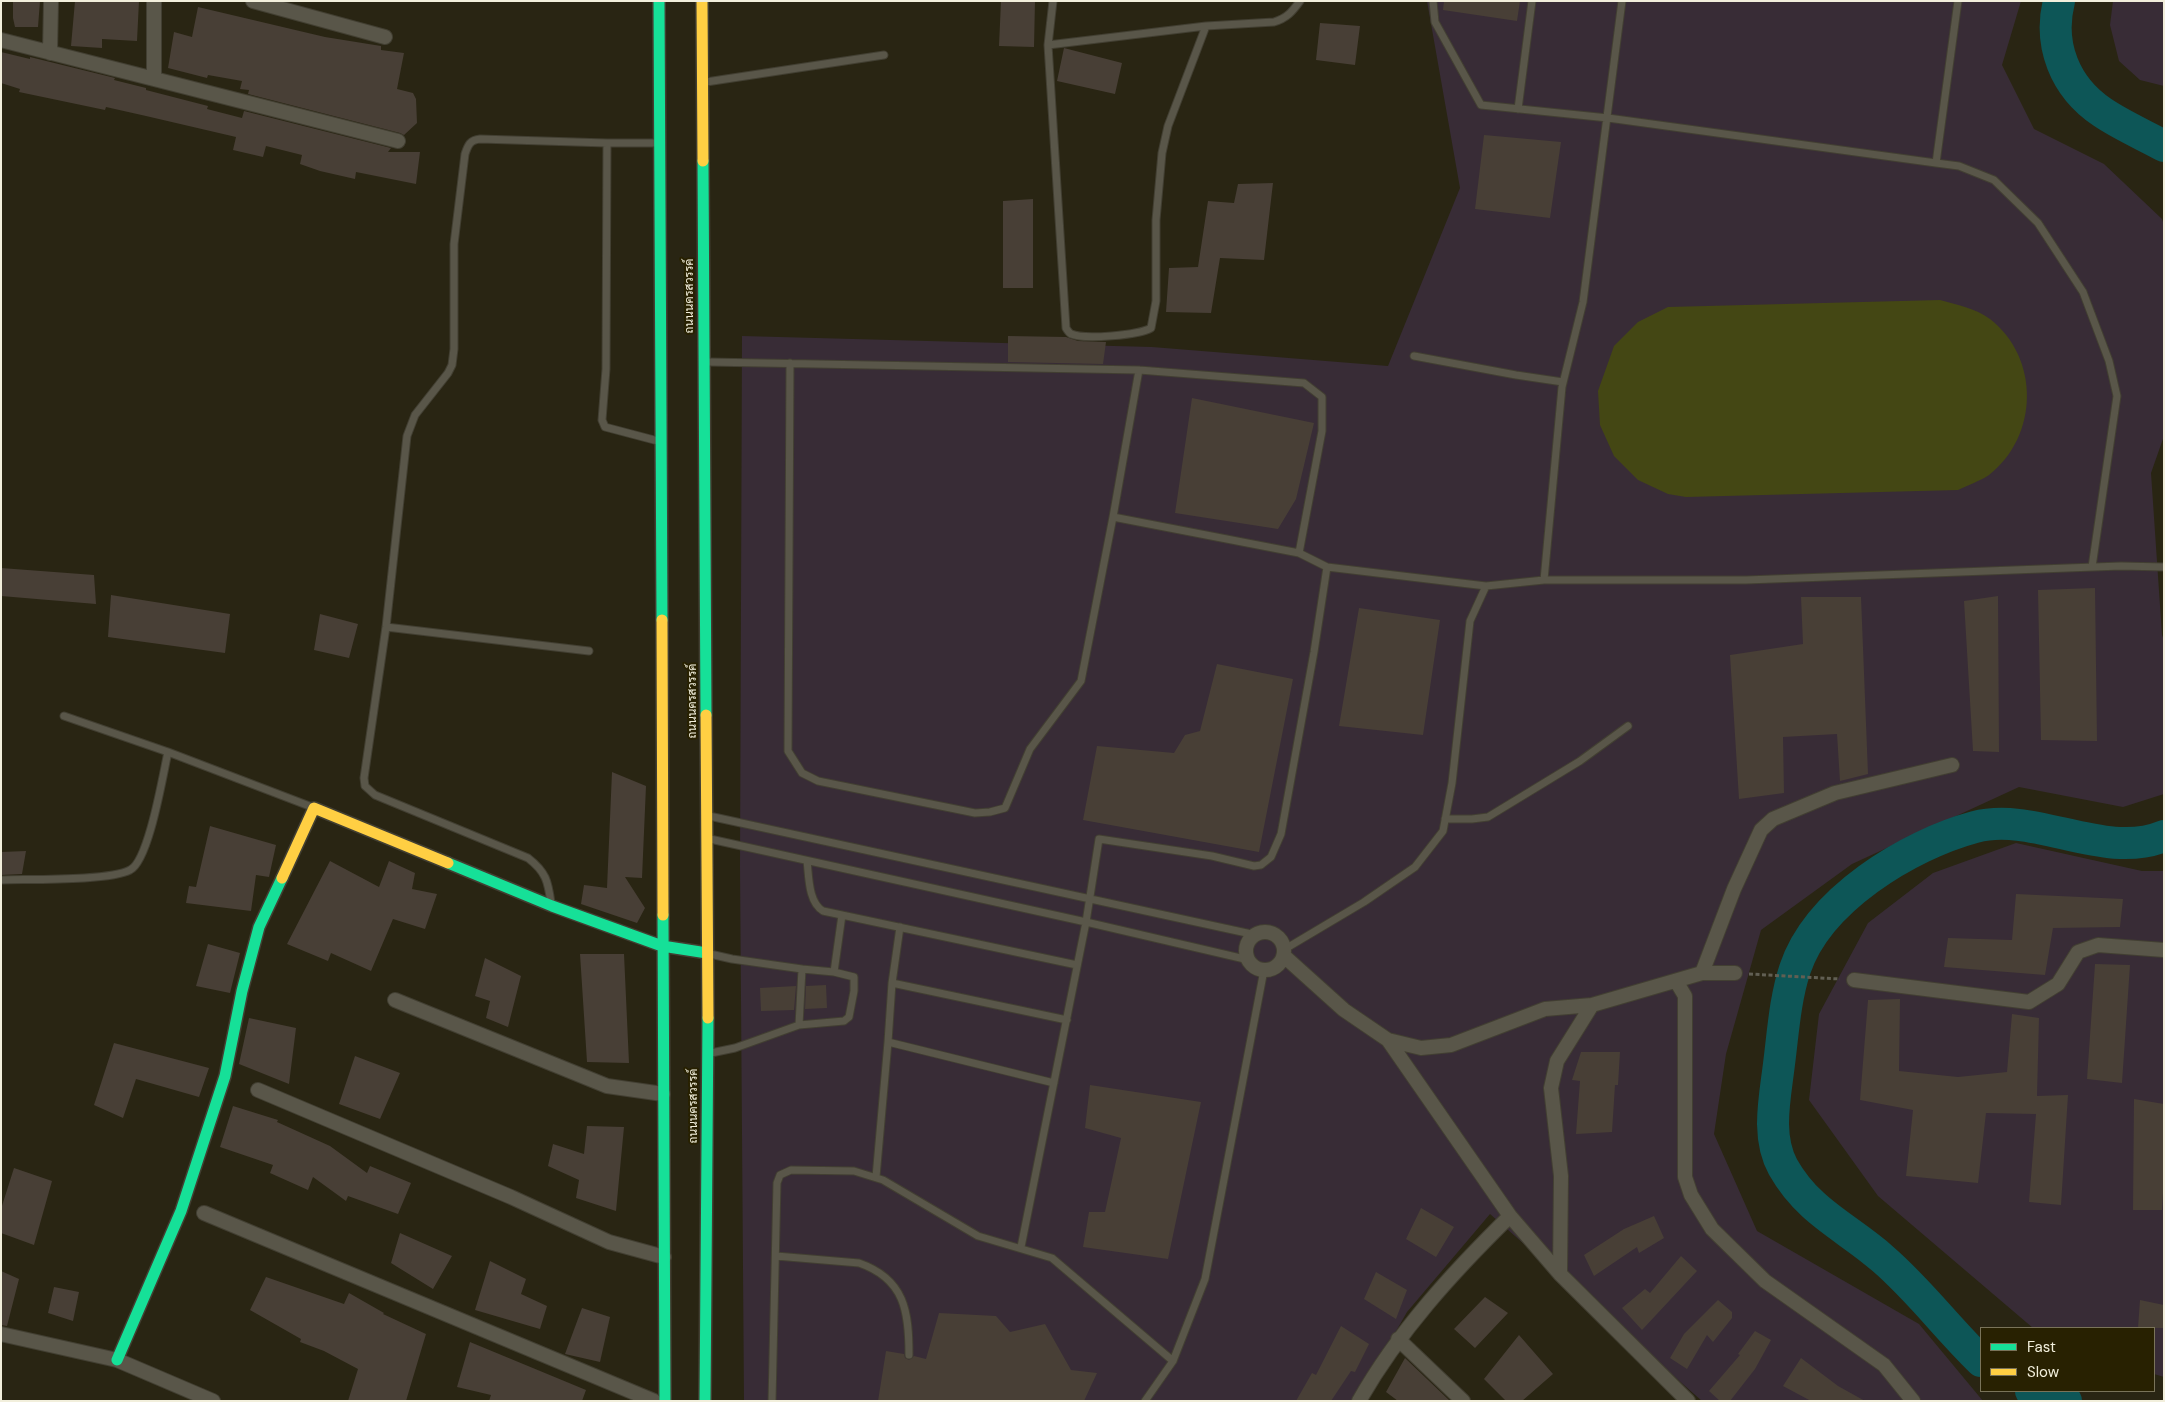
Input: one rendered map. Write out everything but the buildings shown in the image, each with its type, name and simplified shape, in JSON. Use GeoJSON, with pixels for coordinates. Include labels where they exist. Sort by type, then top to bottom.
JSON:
{"type":"FeatureCollection","features":[{"type":"Feature","properties":{"kind":"main road"},"geometry":{"type":"LineString","coordinates":[[659,1],[664,1401]]}},
{"type":"Feature","properties":{"kind":"main road","name":"ถนนนครสวรรค์"},"geometry":{"type":"LineString","coordinates":[[702,1],[708,954],[705,1401]]}},
{"type":"Feature","properties":{"kind":"main road"},"geometry":{"type":"LineString","coordinates":[[117,1360],[184,1202],[225,1076],[242,991],[259,927],[314,808],[552,906],[662,946],[708,954]]}},
{"type":"Feature","properties":{"kind":"street"},"geometry":{"type":"LineString","coordinates":[[50,52],[51,1]]}},
{"type":"Feature","properties":{"kind":"street"},"geometry":{"type":"LineString","coordinates":[[154,1],[154,79]]}},
{"type":"Feature","properties":{"kind":"street"},"geometry":{"type":"LineString","coordinates":[[253,1],[385,37]]}},
{"type":"Feature","properties":{"kind":"street"},"geometry":{"type":"LineString","coordinates":[[1,40],[398,141]]}},
{"type":"Feature","properties":{"kind":"street"},"geometry":{"type":"LineString","coordinates":[[1702,973],[1734,889],[1761,830],[1773,819],[1835,793],[1952,765]]}},
{"type":"Feature","properties":{"kind":"street"},"geometry":{"type":"LineString","coordinates":[[1284,952],[1277,967],[1264,970],[1252,965],[1247,954],[1248,944],[1256,935],[1268,932],[1275,934],[1282,942],[1284,952],[1344,1010],[1388,1040],[1421,1048],[1451,1045],[1545,1009],[1592,1005],[1702,973],[1735,973]]}},
{"type":"Feature","properties":{"kind":"street"},"geometry":{"type":"LineString","coordinates":[[1854,980],[2029,1002],[2058,984],[2078,952],[2098,945],[2164,950]]}},
{"type":"Feature","properties":{"kind":"street"},"geometry":{"type":"LineString","coordinates":[[1676,981],[1685,996],[1685,1177],[1691,1196],[1712,1229],[1765,1281],[1884,1365],[1913,1401]]}},
{"type":"Feature","properties":{"kind":"street"},"geometry":{"type":"LineString","coordinates":[[395,1000],[607,1086],[663,1094]]}},
{"type":"Feature","properties":{"kind":"street"},"geometry":{"type":"LineString","coordinates":[[1560,1274],[1561,1176],[1552,1088],[1557,1061],[1592,1005]]}},
{"type":"Feature","properties":{"kind":"street"},"geometry":{"type":"LineString","coordinates":[[1388,1040],[1510,1216],[1560,1274],[1688,1401]]}},
{"type":"Feature","properties":{"kind":"street"},"geometry":{"type":"LineString","coordinates":[[258,1090],[511,1197],[609,1242],[664,1257]]}},
{"type":"Feature","properties":{"kind":"street"},"geometry":{"type":"LineString","coordinates":[[204,1213],[654,1401]]}},
{"type":"Feature","properties":{"kind":"street"},"geometry":{"type":"LineString","coordinates":[[1359,1401],[1398,1339],[1471,1256],[1510,1216]]}},
{"type":"Feature","properties":{"kind":"street"},"geometry":{"type":"LineString","coordinates":[[1,1334],[117,1360],[213,1401]]}},
{"type":"Feature","properties":{"kind":"street"},"geometry":{"type":"LineString","coordinates":[[1398,1339],[1463,1401]]}},
{"type":"Feature","properties":{"kind":"lane"},"geometry":{"type":"LineString","coordinates":[[1053,1],[1048,45],[1066,328],[1070,333],[1086,336],[1137,333],[1150,328],[1153,322],[1156,301],[1156,220],[1162,153],[1168,126],[1206,26]]}},
{"type":"Feature","properties":{"kind":"lane"},"geometry":{"type":"LineString","coordinates":[[1048,45],[1206,26],[1274,22],[1284,19],[1300,1]]}},
{"type":"Feature","properties":{"kind":"lane"},"geometry":{"type":"LineString","coordinates":[[1434,1],[1435,22],[1481,105],[1608,118],[1936,162],[1959,166],[1994,180],[2038,223],[2083,292],[2109,362],[2117,396],[2092,567]]}},
{"type":"Feature","properties":{"kind":"lane"},"geometry":{"type":"LineString","coordinates":[[1518,109],[1532,1]]}},
{"type":"Feature","properties":{"kind":"lane"},"geometry":{"type":"LineString","coordinates":[[1544,580],[1563,382],[1583,302],[1622,1]]}},
{"type":"Feature","properties":{"kind":"lane"},"geometry":{"type":"LineString","coordinates":[[1936,162],[1958,1]]}},
{"type":"Feature","properties":{"kind":"lane"},"geometry":{"type":"LineString","coordinates":[[703,82],[884,55]]}},
{"type":"Feature","properties":{"kind":"lane"},"geometry":{"type":"LineString","coordinates":[[552,906],[548,882],[543,871],[528,858],[375,794],[365,786],[365,769],[386,627],[407,436],[415,415],[444,380],[452,365],[454,349],[454,244],[465,154],[468,145],[473,140],[480,139],[659,143]]}},
{"type":"Feature","properties":{"kind":"lane"},"geometry":{"type":"LineString","coordinates":[[607,143],[606,369],[602,423],[605,427],[612,430],[660,442]]}},
{"type":"Feature","properties":{"kind":"lane"},"geometry":{"type":"LineString","coordinates":[[1414,356],[1563,382]]}},
{"type":"Feature","properties":{"kind":"lane"},"geometry":{"type":"LineString","coordinates":[[704,362],[1139,370],[1304,383],[1322,397],[1322,431],[1299,553]]}},
{"type":"Feature","properties":{"kind":"lane"},"geometry":{"type":"LineString","coordinates":[[790,363],[788,751],[802,773],[818,781],[975,813],[1005,808],[1030,749],[1081,681],[1139,370]]}},
{"type":"Feature","properties":{"kind":"lane"},"geometry":{"type":"LineString","coordinates":[[1113,517],[1299,553],[1327,567],[1486,586],[1544,580],[1746,580],[2121,566],[2164,567]]}},
{"type":"Feature","properties":{"kind":"lane"},"geometry":{"type":"LineString","coordinates":[[1021,1247],[1086,922],[1099,839],[1212,856],[1254,866],[1261,865],[1271,857],[1281,834],[1314,652],[1327,567]]}},
{"type":"Feature","properties":{"kind":"lane"},"geometry":{"type":"LineString","coordinates":[[1284,952],[1364,902],[1415,867],[1443,831],[1452,783],[1470,621],[1486,586]]}},
{"type":"Feature","properties":{"kind":"lane"},"geometry":{"type":"LineString","coordinates":[[386,627],[589,651]]}},
{"type":"Feature","properties":{"kind":"lane"},"geometry":{"type":"LineString","coordinates":[[64,716],[168,752],[314,808]]}},
{"type":"Feature","properties":{"kind":"lane"},"geometry":{"type":"LineString","coordinates":[[1445,819],[1488,817],[1580,761],[1628,726]]}},
{"type":"Feature","properties":{"kind":"lane"},"geometry":{"type":"LineString","coordinates":[[1,880],[103,876],[131,870],[143,855],[168,752]]}},
{"type":"Feature","properties":{"kind":"lane"},"geometry":{"type":"LineString","coordinates":[[707,816],[1256,935]]}},
{"type":"Feature","properties":{"kind":"lane"},"geometry":{"type":"LineString","coordinates":[[706,839],[1086,922],[1249,960]]}},
{"type":"Feature","properties":{"kind":"lane"},"geometry":{"type":"LineString","coordinates":[[807,860],[815,904],[823,911],[1077,965]]}},
{"type":"Feature","properties":{"kind":"lane"},"geometry":{"type":"LineString","coordinates":[[834,972],[842,915]]}},
{"type":"Feature","properties":{"kind":"lane"},"geometry":{"type":"LineString","coordinates":[[876,1177],[892,983],[900,927]]}},
{"type":"Feature","properties":{"kind":"lane"},"geometry":{"type":"LineString","coordinates":[[708,954],[732,959],[834,972],[854,977],[854,990],[849,1017],[844,1021],[799,1025],[735,1048],[708,1054]]}},
{"type":"Feature","properties":{"kind":"lane"},"geometry":{"type":"LineString","coordinates":[[799,1025],[802,969]]}},
{"type":"Feature","properties":{"kind":"lane"},"geometry":{"type":"LineString","coordinates":[[1145,1401],[1173,1361],[1205,1279],[1264,970]]}},
{"type":"Feature","properties":{"kind":"lane"},"geometry":{"type":"LineString","coordinates":[[892,983],[1066,1020]]}},
{"type":"Feature","properties":{"kind":"lane"},"geometry":{"type":"LineString","coordinates":[[888,1042],[1054,1083]]}},
{"type":"Feature","properties":{"kind":"lane"},"geometry":{"type":"LineString","coordinates":[[772,1401],[777,1183],[780,1175],[791,1170],[854,1171],[876,1177],[914,1197],[970,1232],[989,1240],[1021,1247],[1052,1258],[1173,1361]]}},
{"type":"Feature","properties":{"kind":"lane"},"geometry":{"type":"LineString","coordinates":[[776,1256],[859,1263],[872,1268],[886,1277],[900,1293],[907,1312],[909,1355]]}},
{"type":"Feature","properties":{"kind":"path"},"geometry":{"type":"LineString","coordinates":[[1735,973],[1854,980]]}},
{"type":"Feature","properties":{"kind":"shaded area"},"geometry":{"type":"Polygon","coordinates":[[[1427,1],[2021,1],[2002,65],[2034,129],[2104,164],[2162,219],[2164,225],[2164,436],[2151,473],[2162,635],[2164,640],[2164,794],[2123,807],[2019,787],[1852,864],[1761,930],[1726,1054],[1714,1134],[1757,1231],[1919,1324],[1983,1401],[1702,1401],[1490,1214],[1407,1312],[1356,1401],[744,1401],[740,866],[742,336],[1152,347],[1388,366],[1460,188],[1427,1]]]}},
{"type":"Feature","properties":{"kind":"shaded area"},"geometry":{"type":"Polygon","coordinates":[[[2113,1],[2164,1],[2164,86],[2140,80],[2119,61],[2110,25],[2113,1]]]}},
{"type":"Feature","properties":{"kind":"shaded area"},"geometry":{"type":"Polygon","coordinates":[[[2016,843],[2142,871],[2164,871],[2164,1377],[2155,1374],[2155,1327],[2032,1327],[1878,1196],[1809,1100],[1819,1014],[1868,923],[1933,873],[2016,843]]]}},
{"type":"Feature","properties":{"kind":"green space"},"geometry":{"type":"Polygon","coordinates":[[[1940,300],[1966,307],[1990,319],[2006,335],[2018,354],[2025,375],[2027,397],[2024,419],[2017,440],[2005,459],[1989,475],[1958,490],[1686,497],[1668,494],[1638,480],[1614,456],[1600,425],[1598,391],[1614,346],[1638,322],[1668,307],[1940,300]]]}},
{"type":"Feature","properties":{"kind":"waterway"},"geometry":{"type":"LineString","coordinates":[[2059,1],[2056,17],[2058,49],[2069,77],[2078,90],[2089,102],[2109,117],[2164,146]]}},
{"type":"Feature","properties":{"kind":"waterway"},"geometry":{"type":"LineString","coordinates":[[1980,1360],[1896,1271],[1817,1208],[1793,1183],[1783,1167],[1775,1143],[1773,1117],[1785,1016],[1795,969],[1807,944],[1823,920],[1844,898],[1895,862],[1949,835],[1975,827],[1998,824],[2021,825],[2118,843],[2141,842],[2164,836]]}},
{"type":"Feature","properties":{"kind":"waterway"},"geometry":{"type":"LineString","coordinates":[[2034,1392],[2066,1401]]}},
{"type":"Feature","properties":{"kind":"traffic: fast"},"geometry":{"type":"LineString","coordinates":[[659,1],[662,620]]}},
{"type":"Feature","properties":{"kind":"traffic: fast"},"geometry":{"type":"LineString","coordinates":[[703,161],[706,715]]}},
{"type":"Feature","properties":{"kind":"traffic: fast"},"geometry":{"type":"LineString","coordinates":[[448,863],[552,906],[662,946]]}},
{"type":"Feature","properties":{"kind":"traffic: fast"},"geometry":{"type":"LineString","coordinates":[[117,1360],[181,1211],[225,1076],[242,991],[259,927],[282,878]]}},
{"type":"Feature","properties":{"kind":"traffic: fast"},"geometry":{"type":"LineString","coordinates":[[663,915],[665,1401]]}},
{"type":"Feature","properties":{"kind":"traffic: fast"},"geometry":{"type":"LineString","coordinates":[[662,946],[707,953]]}},
{"type":"Feature","properties":{"kind":"traffic: fast"},"geometry":{"type":"LineString","coordinates":[[705,1401],[708,1018]]}},
{"type":"Feature","properties":{"kind":"traffic: slow"},"geometry":{"type":"LineString","coordinates":[[702,1],[703,161]]}},
{"type":"Feature","properties":{"kind":"traffic: slow"},"geometry":{"type":"LineString","coordinates":[[662,620],[663,915]]}},
{"type":"Feature","properties":{"kind":"traffic: slow"},"geometry":{"type":"LineString","coordinates":[[706,715],[708,1018]]}},
{"type":"Feature","properties":{"kind":"traffic: slow"},"geometry":{"type":"LineString","coordinates":[[282,878],[314,808],[448,863]]}}]}
